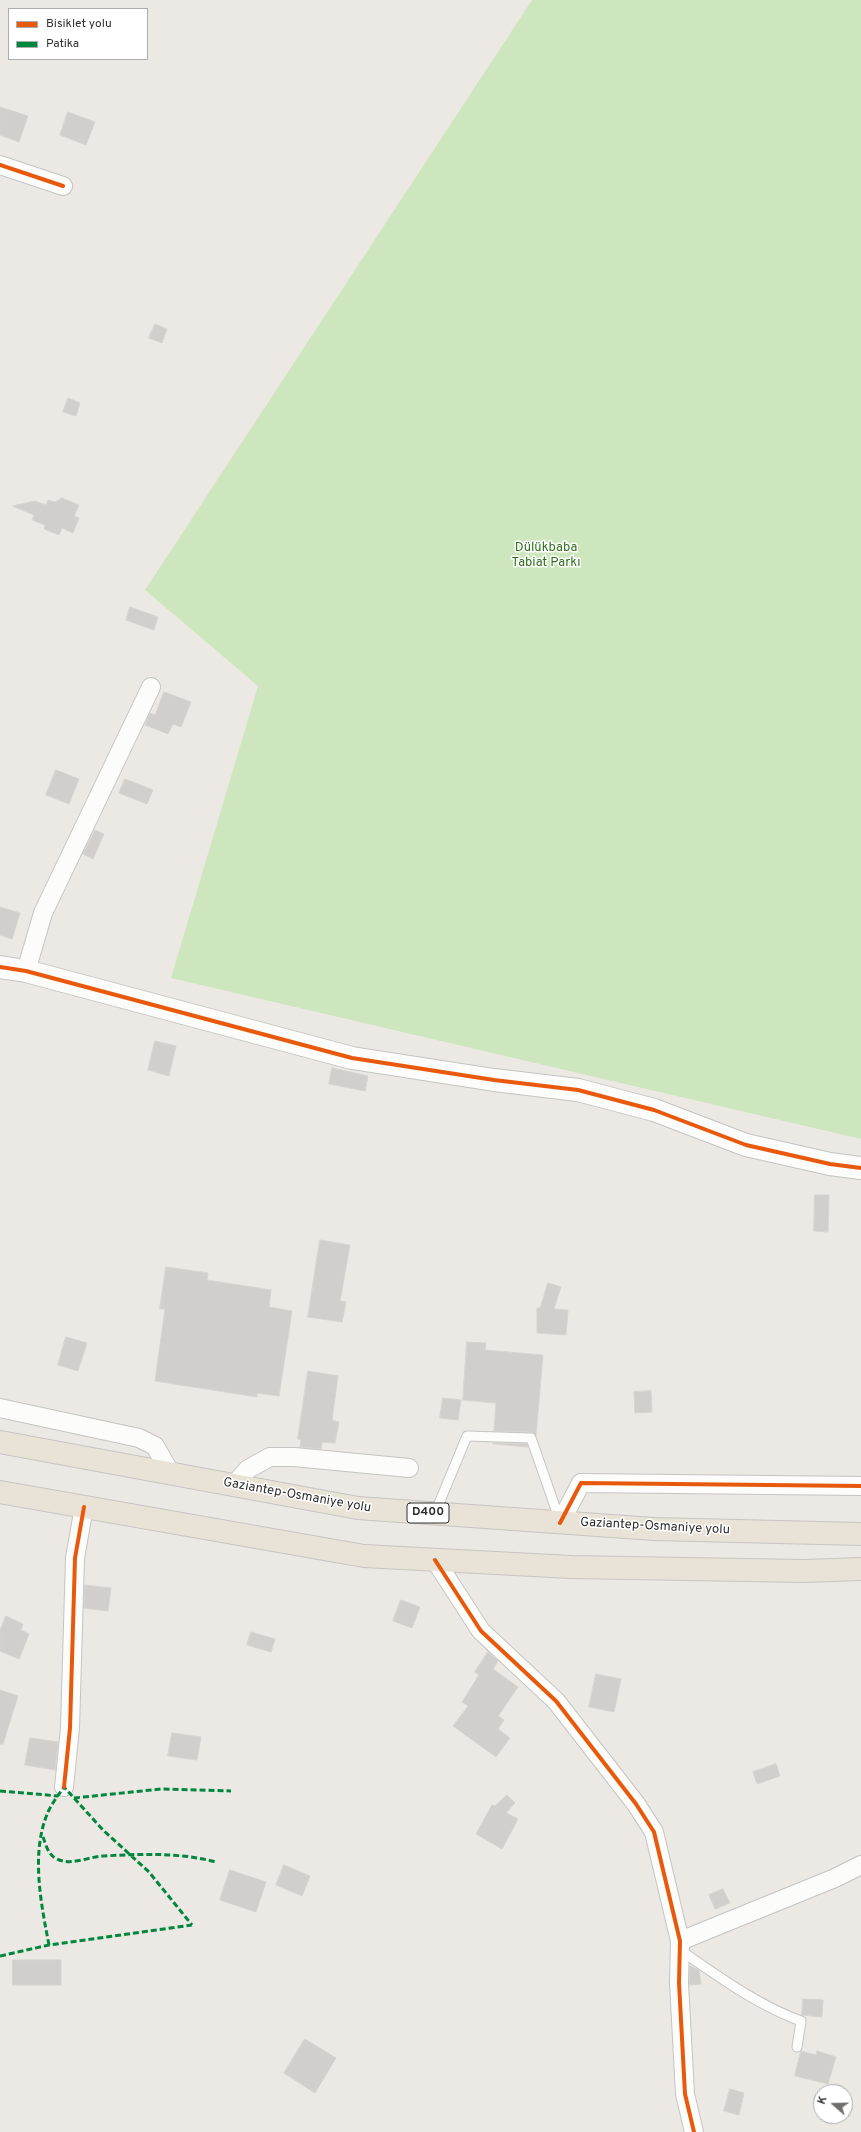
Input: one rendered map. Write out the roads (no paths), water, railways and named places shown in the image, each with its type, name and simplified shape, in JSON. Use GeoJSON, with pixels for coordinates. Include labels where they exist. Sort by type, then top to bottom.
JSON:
{"type":"FeatureCollection","features":[{"type":"Feature","properties":{"kind":"highway","name":"Gaziantep-Osmaniye yolu"},"geometry":{"type":"LineString","coordinates":[[0,1442],[358,1508],[654,1529],[861,1534]]}},
{"type":"Feature","properties":{"kind":"highway"},"geometry":{"type":"LineString","coordinates":[[0,1492],[364,1556],[579,1567],[804,1571],[861,1569]]}},
{"type":"Feature","properties":{"kind":"street"},"geometry":{"type":"LineString","coordinates":[[0,165],[63,186]]}},
{"type":"Feature","properties":{"kind":"street"},"geometry":{"type":"LineString","coordinates":[[26,972],[43,912],[151,687]]}},
{"type":"Feature","properties":{"kind":"street"},"geometry":{"type":"LineString","coordinates":[[0,967],[26,972],[352,1058],[494,1080],[578,1090],[654,1110],[746,1145],[830,1164],[861,1168]]}},
{"type":"Feature","properties":{"kind":"street"},"geometry":{"type":"LineString","coordinates":[[0,1408],[139,1438],[155,1446],[171,1474]]}},
{"type":"Feature","properties":{"kind":"street"},"geometry":{"type":"LineString","coordinates":[[234,1485],[248,1469],[270,1457],[294,1457],[409,1468]]}},
{"type":"Feature","properties":{"kind":"street"},"geometry":{"type":"LineString","coordinates":[[560,1522],[581,1483],[861,1486]]}},
{"type":"Feature","properties":{"kind":"street"},"geometry":{"type":"LineString","coordinates":[[64,1787],[70,1728],[75,1558],[84,1507]]}},
{"type":"Feature","properties":{"kind":"street"},"geometry":{"type":"LineString","coordinates":[[435,1560],[481,1631],[556,1701],[636,1804],[654,1832],[680,1945],[679,1983],[684,2094],[694,2132]]}},
{"type":"Feature","properties":{"kind":"street"},"geometry":{"type":"LineString","coordinates":[[680,1945],[835,1878],[861,1865]]}},
{"type":"Feature","properties":{"kind":"lane"},"geometry":{"type":"LineString","coordinates":[[435,1514],[467,1436],[531,1438],[560,1522]]}},
{"type":"Feature","properties":{"kind":"lane"},"geometry":{"type":"LineString","coordinates":[[680,1945],[724,1980],[784,2015],[801,2021],[797,2047]]}},
{"type":"Feature","properties":{"kind":"park label","name":"Dülükbaba Tabiat Parkı"},"geometry":{"type":"Point","coordinates":[546,556]}}]}
